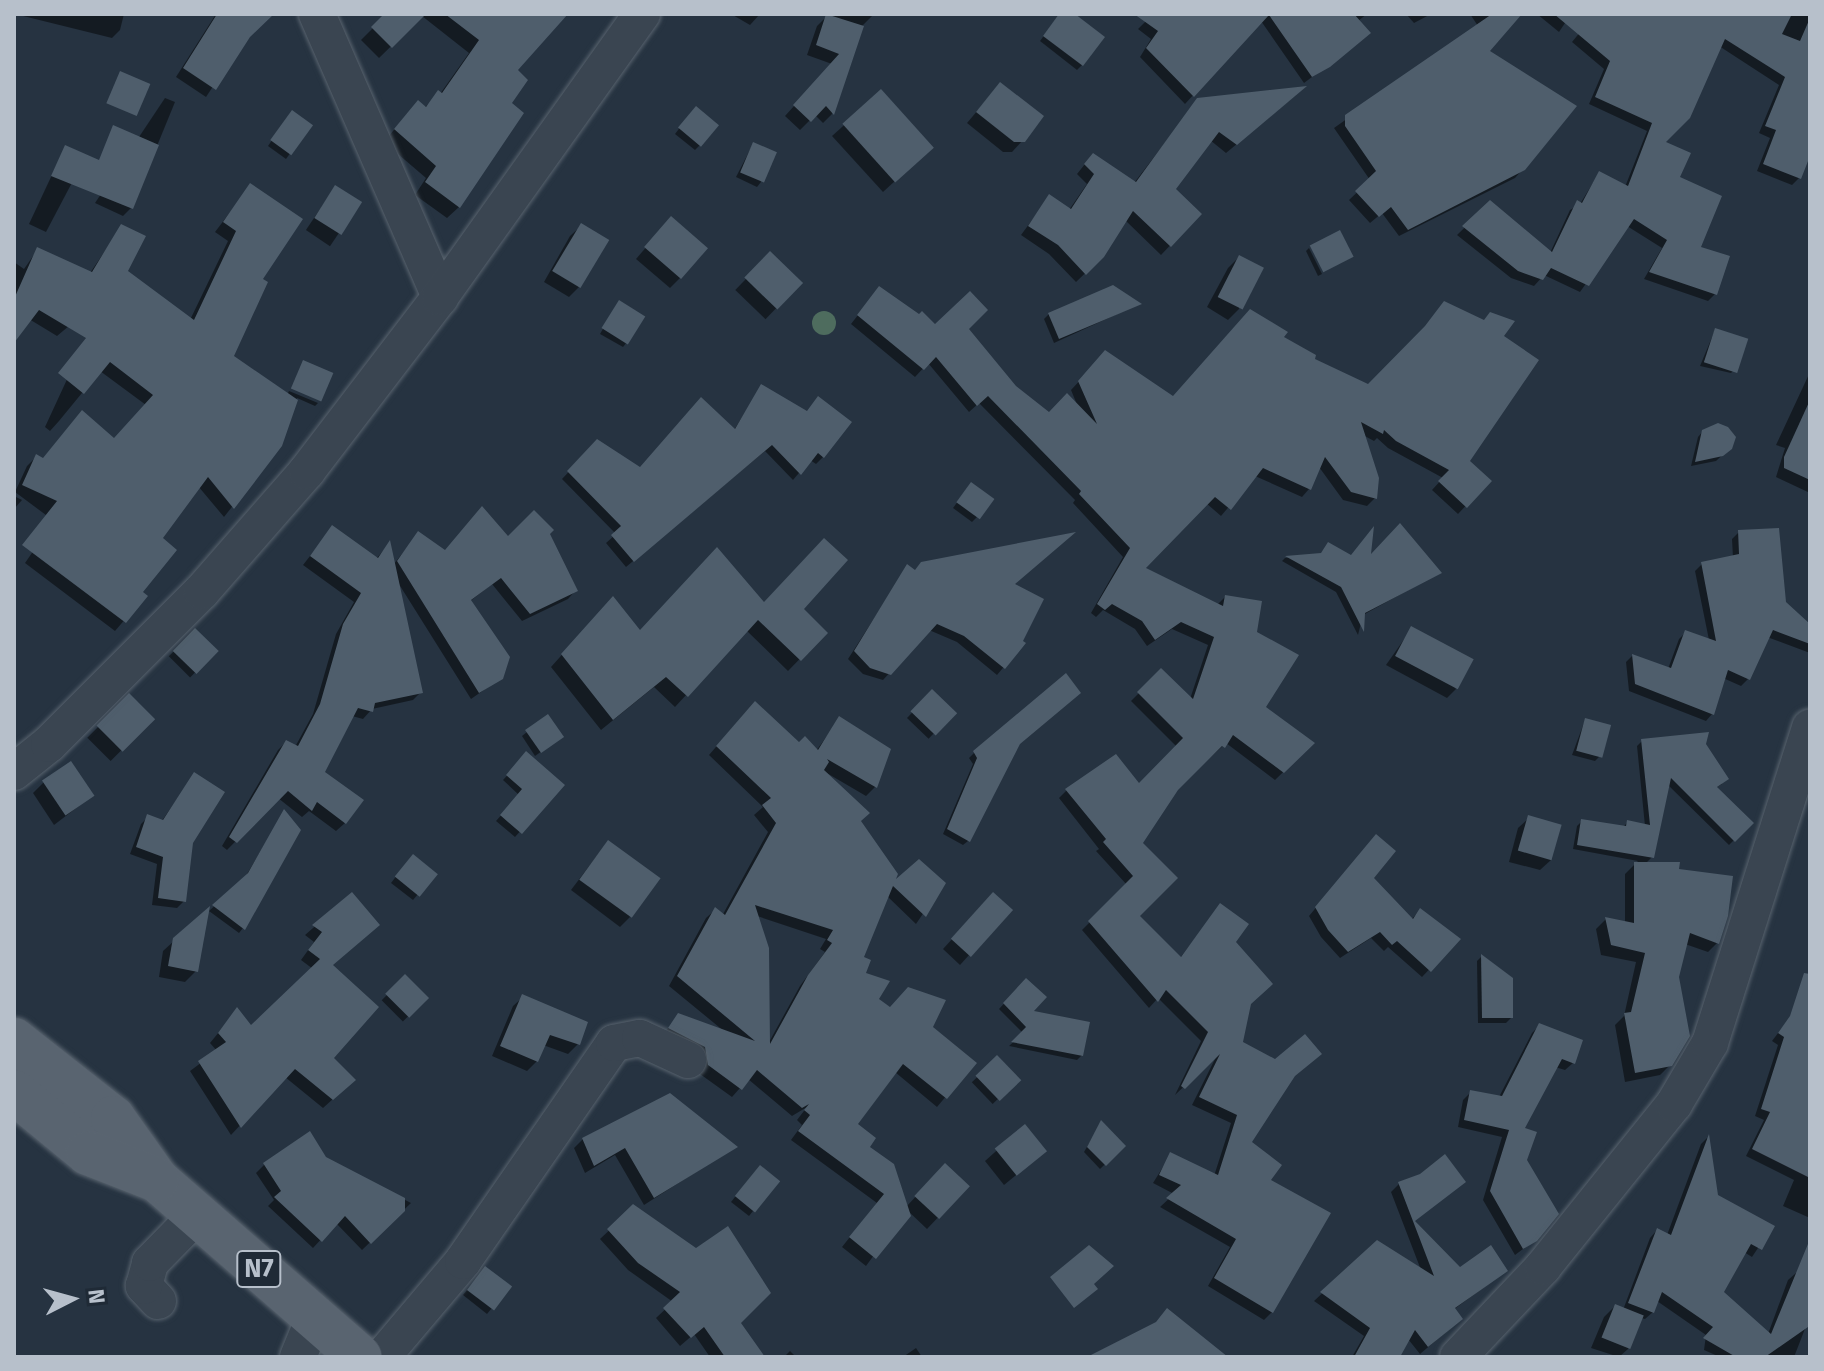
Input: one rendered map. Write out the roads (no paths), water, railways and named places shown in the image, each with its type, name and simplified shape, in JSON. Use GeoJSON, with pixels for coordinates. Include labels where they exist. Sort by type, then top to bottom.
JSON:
{"type":"FeatureCollection","features":[{"type":"Feature","properties":{"kind":"main road","name":"N7"},"geometry":{"type":"LineString","coordinates":[[14,1040],[113,1118],[157,1180],[198,1214],[306,1338],[360,1357]]}},
{"type":"Feature","properties":{"kind":"main road","name":"N7"},"geometry":{"type":"LineString","coordinates":[[14,1092],[88,1153],[157,1180]]}},
{"type":"Feature","properties":{"kind":"street"},"geometry":{"type":"LineString","coordinates":[[317,14],[440,297]]}},
{"type":"Feature","properties":{"kind":"street"},"geometry":{"type":"LineString","coordinates":[[14,772],[49,744],[202,591],[307,471],[440,297],[642,14]]}},
{"type":"Feature","properties":{"kind":"street"},"geometry":{"type":"LineString","coordinates":[[1458,1357],[1543,1267],[1664,1116],[1710,1043],[1810,727]]}},
{"type":"Feature","properties":{"kind":"street"},"geometry":{"type":"LineString","coordinates":[[382,1357],[463,1261],[614,1043],[640,1038],[688,1060]]}},
{"type":"Feature","properties":{"kind":"street"},"geometry":{"type":"LineString","coordinates":[[158,1301],[144,1286],[150,1263],[198,1214]]}}]}
